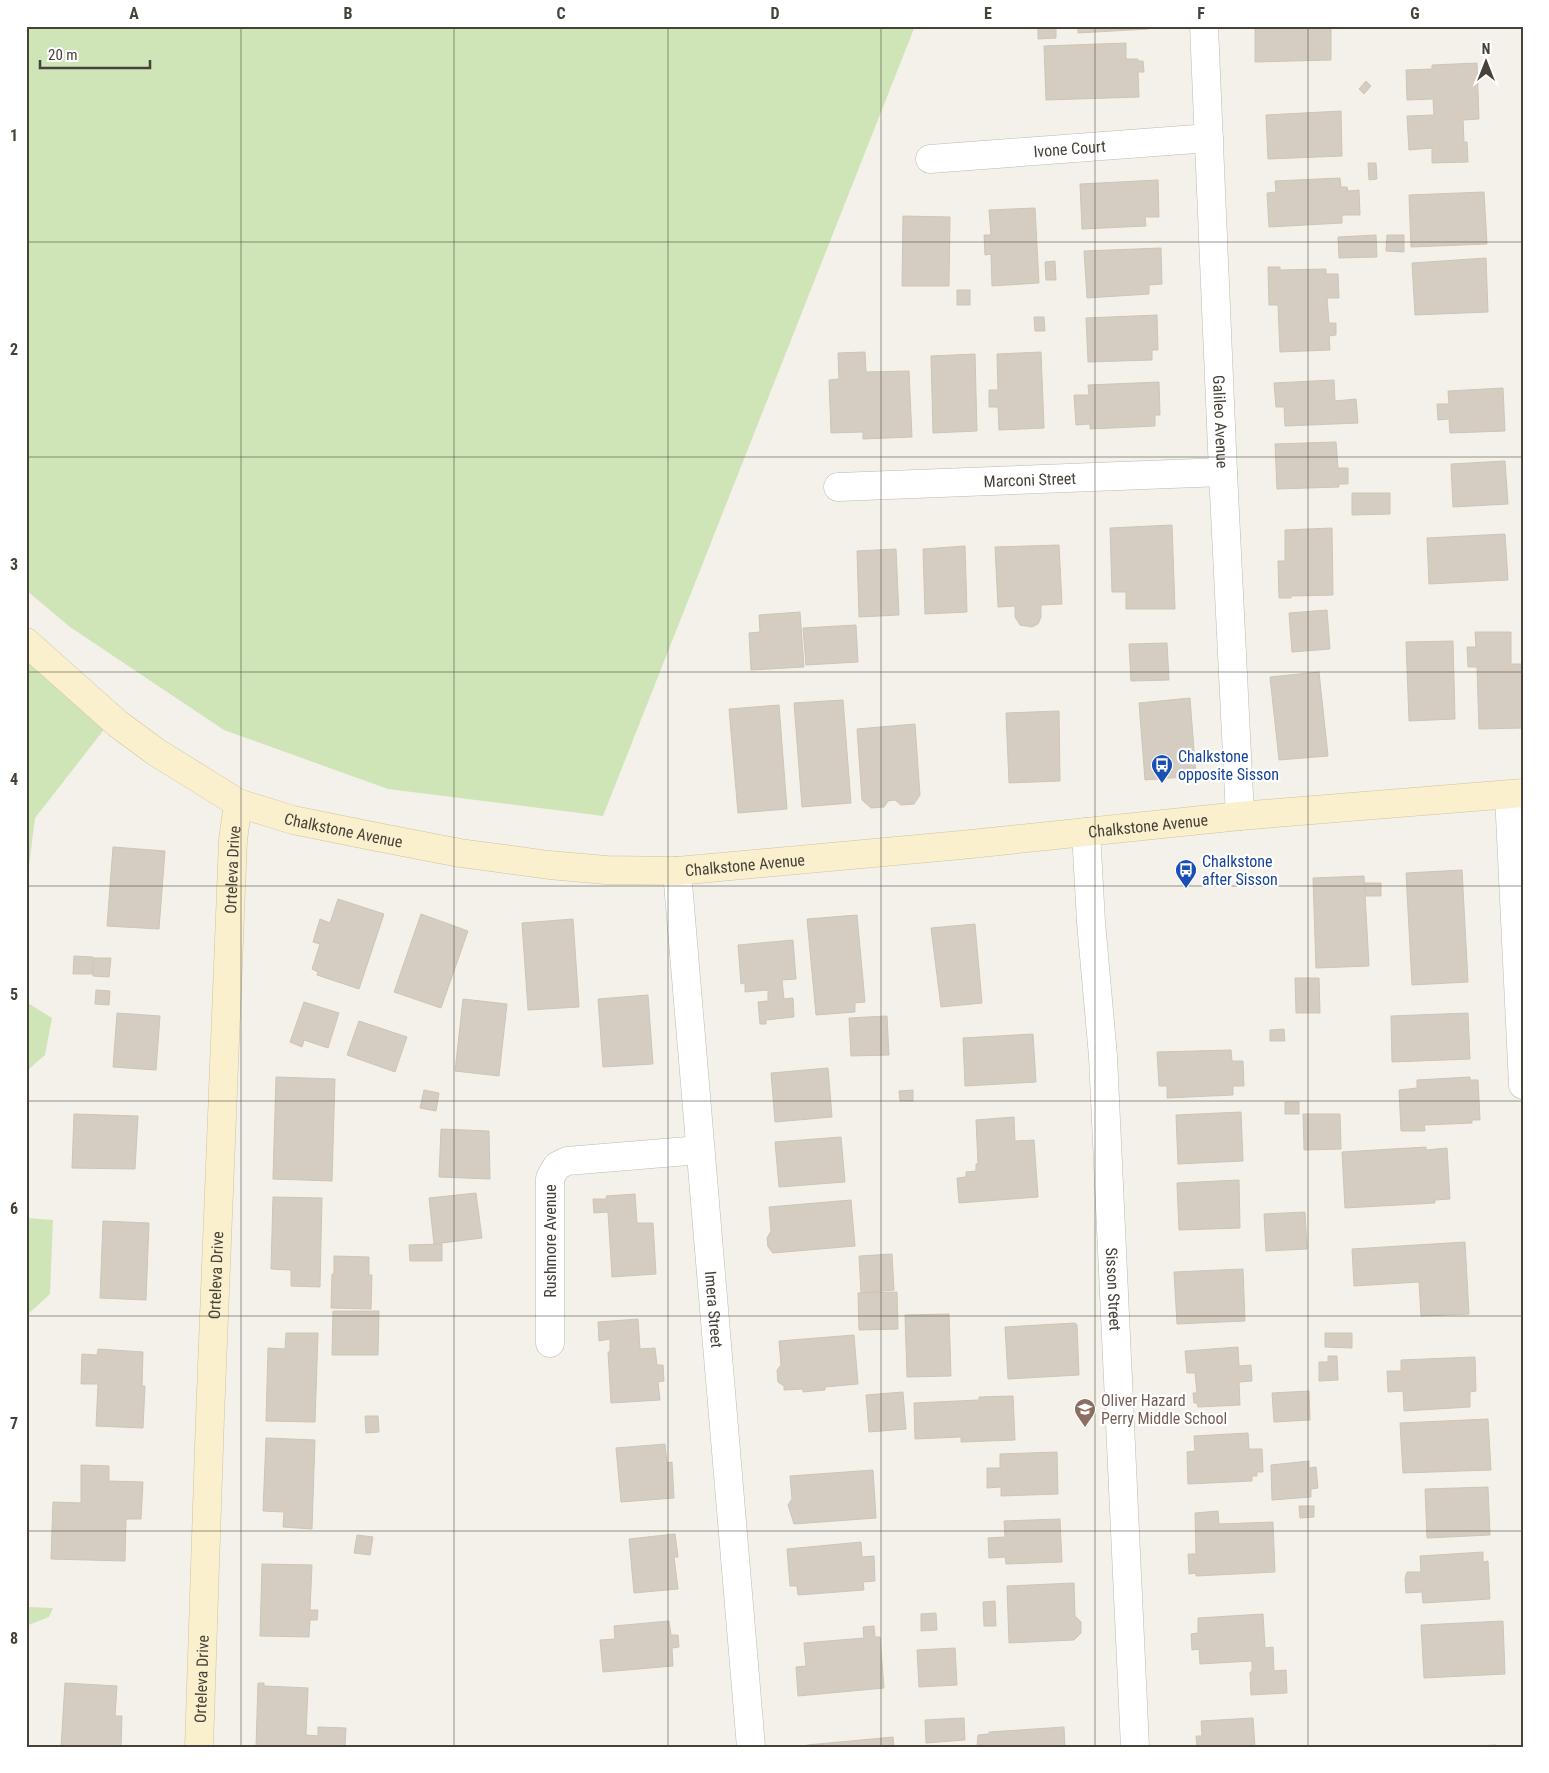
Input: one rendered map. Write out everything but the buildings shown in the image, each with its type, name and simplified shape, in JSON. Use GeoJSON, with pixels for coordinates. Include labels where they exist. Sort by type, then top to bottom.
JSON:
{"type":"FeatureCollection","features":[{"type":"Feature","properties":{"kind":"main road","name":"Chalkstone Avenue"},"geometry":{"type":"LineString","coordinates":[[26,642],[118,724],[156,752],[238,803],[293,820],[460,852],[549,866],[606,870],[677,871],[961,845],[1240,816],[1516,794]]}},
{"type":"Feature","properties":{"kind":"main road","name":"Orteleva Drive"},"geometry":{"type":"LineString","coordinates":[[199,1747],[209,1426],[232,840],[238,803]]}},
{"type":"Feature","properties":{"kind":"street","name":"Galileo Avenue"},"geometry":{"type":"LineString","coordinates":[[1204,26],[1240,816]]}},
{"type":"Feature","properties":{"kind":"street","name":"Ivone Court"},"geometry":{"type":"LineString","coordinates":[[930,159],[1209,138]]}},
{"type":"Feature","properties":{"kind":"street","name":"Marconi Street"},"geometry":{"type":"LineString","coordinates":[[838,487],[1223,472]]}},
{"type":"Feature","properties":{"kind":"street"},"geometry":{"type":"LineString","coordinates":[[1516,794],[1523,1085]]}},
{"type":"Feature","properties":{"kind":"street","name":"Sisson Street"},"geometry":{"type":"LineString","coordinates":[[1086,832],[1091,922],[1103,1056],[1135,1747]]}},
{"type":"Feature","properties":{"kind":"street","name":"Imera Street"},"geometry":{"type":"LineString","coordinates":[[677,871],[751,1747]]}},
{"type":"Feature","properties":{"kind":"street","name":"Rushmore Avenue"},"geometry":{"type":"LineString","coordinates":[[550,1342],[550,1178],[557,1166],[567,1161],[700,1150]]}},
{"type":"Feature","properties":{"kind":"green space"},"geometry":{"type":"Polygon","coordinates":[[[26,26],[915,26],[603,816],[388,789],[224,730],[70,627],[26,590],[26,26]]]}},
{"type":"Feature","properties":{"kind":"green space"},"geometry":{"type":"Polygon","coordinates":[[[28,663],[38,665],[106,727],[35,818],[26,889],[26,665],[28,663]]]}},
{"type":"Feature","properties":{"kind":"green space"},"geometry":{"type":"Polygon","coordinates":[[[26,1002],[52,1018],[45,1055],[30,1068],[26,1076],[26,1002]]]}},
{"type":"Feature","properties":{"kind":"green space"},"geometry":{"type":"Polygon","coordinates":[[[26,1218],[53,1220],[50,1294],[26,1316],[26,1218]]]}},
{"type":"Feature","properties":{"kind":"green space"},"geometry":{"type":"Polygon","coordinates":[[[26,1607],[53,1608],[49,1617],[26,1626],[26,1607]]]}},
{"type":"Feature","properties":{"kind":"place","name":"Chalkstone opposite Sisson"},"geometry":{"type":"Point","coordinates":[1162,784]}},
{"type":"Feature","properties":{"kind":"place","name":"Chalkstone after Sisson"},"geometry":{"type":"Point","coordinates":[1186,889]}},
{"type":"Feature","properties":{"kind":"place","name":"Oliver Hazard Perry Middle School"},"geometry":{"type":"Point","coordinates":[1085,1428]}}]}
